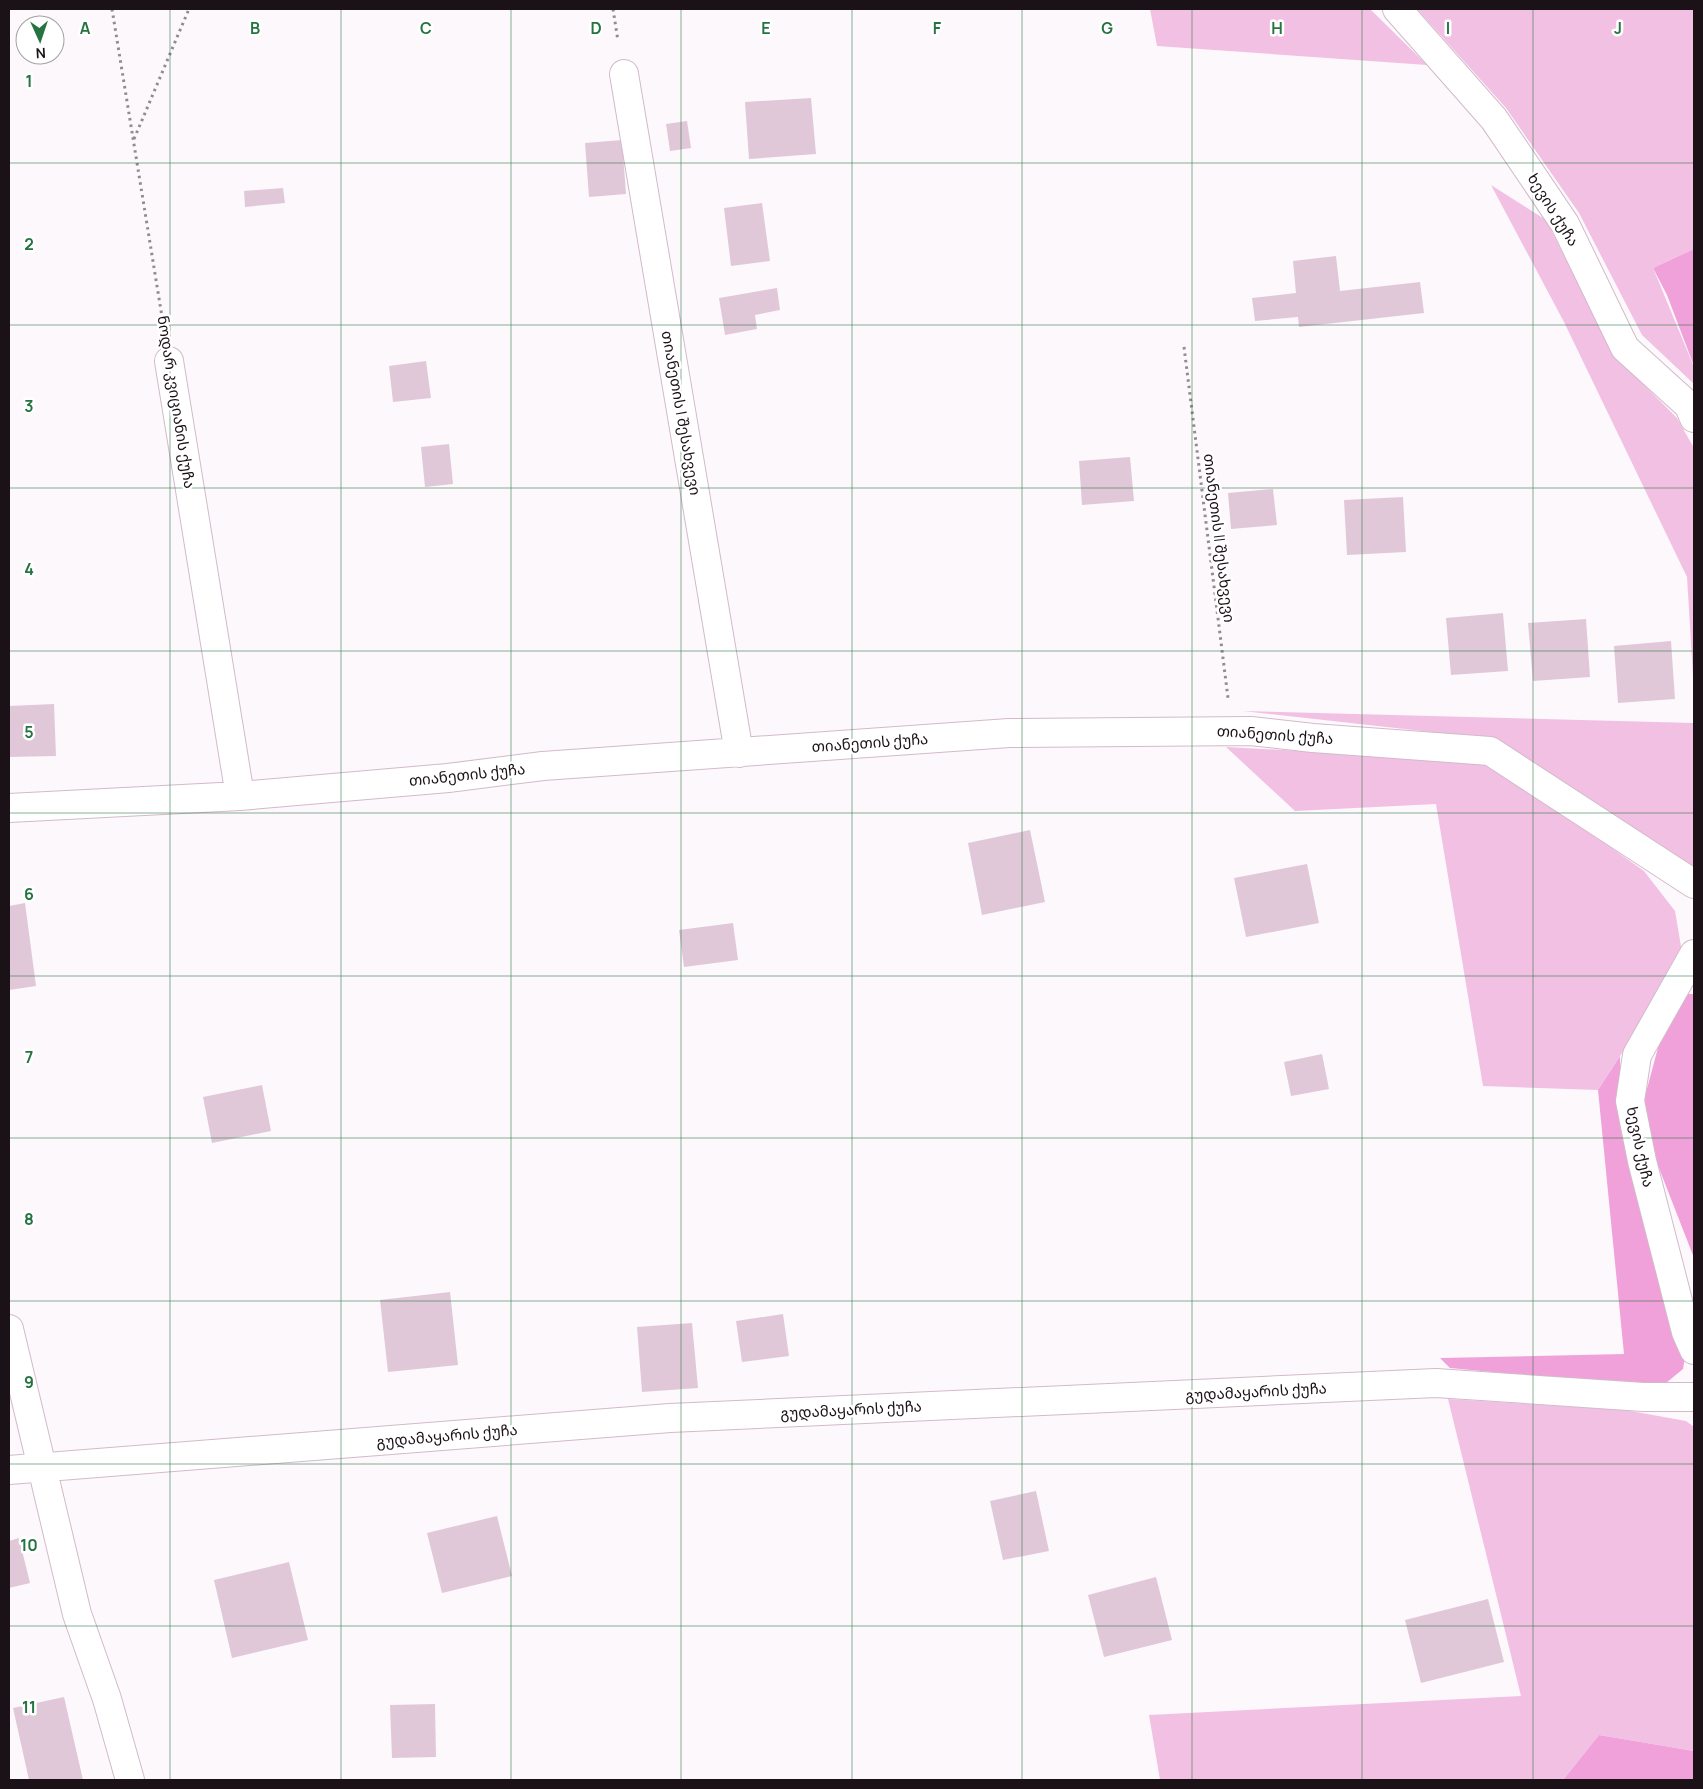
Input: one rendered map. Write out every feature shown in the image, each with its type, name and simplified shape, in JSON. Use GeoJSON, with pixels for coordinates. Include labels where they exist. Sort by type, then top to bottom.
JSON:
{"type":"FeatureCollection","features":[{"type":"Feature","properties":{"kind":"street","name":"ხევის ქუჩა"},"geometry":{"type":"LineString","coordinates":[[1398,9],[1494,119],[1565,224],[1625,348],[1689,406],[1694,418]]}},
{"type":"Feature","properties":{"kind":"street","name":"თიანეთის I შესახვევი"},"geometry":{"type":"LineString","coordinates":[[624,74],[739,753]]}},
{"type":"Feature","properties":{"kind":"street","name":"ნოდარ კვიციანის ქუჩა"},"geometry":{"type":"LineString","coordinates":[[169,361],[240,796]]}},
{"type":"Feature","properties":{"kind":"street","name":"თიანეთის ქუჩა"},"geometry":{"type":"LineString","coordinates":[[9,808],[240,796],[448,778],[544,766],[1009,732],[1251,731],[1313,738],[1490,751],[1694,884]]}},
{"type":"Feature","properties":{"kind":"street","name":"ხევის ქუჩა"},"geometry":{"type":"LineString","coordinates":[[1694,954],[1638,1055],[1630,1101],[1646,1180],[1686,1332],[1694,1350]]}},
{"type":"Feature","properties":{"kind":"street"},"geometry":{"type":"LineString","coordinates":[[9,1329],[77,1614],[108,1699],[130,1780]]}},
{"type":"Feature","properties":{"kind":"street","name":"გუდამაყარის ქუჩა"},"geometry":{"type":"LineString","coordinates":[[9,1470],[670,1418],[1436,1383],[1643,1397],[1694,1397]]}},
{"type":"Feature","properties":{"kind":"path","name":"ნოდარ კვიციანის ქუჩა"},"geometry":{"type":"LineString","coordinates":[[112,9],[169,361]]}},
{"type":"Feature","properties":{"kind":"path"},"geometry":{"type":"LineString","coordinates":[[133,140],[190,9]]}},
{"type":"Feature","properties":{"kind":"path","name":"თიანეთის II შესახვევი"},"geometry":{"type":"LineString","coordinates":[[1184,347],[1232,731]]}},
{"type":"Feature","properties":{"kind":"shaded area"},"geometry":{"type":"Polygon","coordinates":[[[1150,9],[1370,9],[1427,65],[1157,46],[1150,9]]]}},
{"type":"Feature","properties":{"kind":"shaded area"},"geometry":{"type":"Polygon","coordinates":[[[1417,9],[1694,9],[1694,249],[1653,268],[1694,367],[1694,384],[1642,335],[1579,213],[1506,108],[1417,9]]]}},
{"type":"Feature","properties":{"kind":"shaded area"},"geometry":{"type":"Polygon","coordinates":[[[1491,185],[1546,220],[1614,355],[1677,418],[1694,448],[1694,693],[1687,577],[1564,322],[1491,185]]]}},
{"type":"Feature","properties":{"kind":"shaded area"},"geometry":{"type":"Polygon","coordinates":[[[1694,249],[1694,366],[1667,295],[1653,268],[1694,249]]]}},
{"type":"Feature","properties":{"kind":"shaded area"},"geometry":{"type":"Polygon","coordinates":[[[1243,711],[1694,723],[1694,868],[1494,739],[1243,711]]]}},
{"type":"Feature","properties":{"kind":"shaded area"},"geometry":{"type":"Polygon","coordinates":[[[1226,747],[1489,761],[1644,871],[1675,911],[1683,958],[1598,1090],[1483,1086],[1436,804],[1295,811],[1226,747]]]}},
{"type":"Feature","properties":{"kind":"shaded area"},"geometry":{"type":"Polygon","coordinates":[[[1683,994],[1694,994],[1694,1258],[1652,1150],[1644,1100],[1659,1044],[1683,994]]]}},
{"type":"Feature","properties":{"kind":"shaded area"},"geometry":{"type":"Polygon","coordinates":[[[1620,1056],[1620,1110],[1686,1351],[1683,1369],[1660,1388],[1450,1368],[1440,1358],[1624,1354],[1598,1090],[1620,1056]]]}},
{"type":"Feature","properties":{"kind":"shaded area"},"geometry":{"type":"Polygon","coordinates":[[[1448,1399],[1625,1410],[1686,1421],[1694,1427],[1694,1751],[1599,1735],[1563,1780],[1160,1780],[1149,1715],[1521,1696],[1448,1399]]]}},
{"type":"Feature","properties":{"kind":"shaded area"},"geometry":{"type":"Polygon","coordinates":[[[1599,1735],[1694,1751],[1694,1780],[1563,1780],[1599,1735]]]}},
{"type":"Feature","properties":{"kind":"building"},"geometry":{"type":"Polygon","coordinates":[[[811,98],[816,154],[749,159],[745,102],[811,98]]]}},
{"type":"Feature","properties":{"kind":"building"},"geometry":{"type":"Polygon","coordinates":[[[687,121],[691,148],[670,151],[666,124],[687,121]]]}},
{"type":"Feature","properties":{"kind":"building"},"geometry":{"type":"Polygon","coordinates":[[[622,140],[626,194],[589,197],[585,143],[622,140]]]}},
{"type":"Feature","properties":{"kind":"building"},"geometry":{"type":"Polygon","coordinates":[[[283,188],[285,203],[245,207],[244,191],[283,188]]]}},
{"type":"Feature","properties":{"kind":"building"},"geometry":{"type":"Polygon","coordinates":[[[762,203],[770,261],[731,266],[724,208],[762,203]]]}},
{"type":"Feature","properties":{"kind":"building"},"geometry":{"type":"Polygon","coordinates":[[[1336,256],[1340,291],[1420,282],[1424,313],[1299,327],[1298,317],[1255,321],[1252,298],[1296,293],[1293,261],[1336,256]]]}},
{"type":"Feature","properties":{"kind":"building"},"geometry":{"type":"Polygon","coordinates":[[[777,288],[780,310],[755,315],[757,329],[725,335],[719,298],[777,288]]]}},
{"type":"Feature","properties":{"kind":"building"},"geometry":{"type":"Polygon","coordinates":[[[426,361],[431,398],[393,402],[389,366],[426,361]]]}},
{"type":"Feature","properties":{"kind":"building"},"geometry":{"type":"Polygon","coordinates":[[[449,444],[453,484],[425,487],[421,447],[449,444]]]}},
{"type":"Feature","properties":{"kind":"building"},"geometry":{"type":"Polygon","coordinates":[[[1130,457],[1134,501],[1082,505],[1079,461],[1130,457]]]}},
{"type":"Feature","properties":{"kind":"building"},"geometry":{"type":"Polygon","coordinates":[[[1273,489],[1277,525],[1231,529],[1228,493],[1273,489]]]}},
{"type":"Feature","properties":{"kind":"building"},"geometry":{"type":"Polygon","coordinates":[[[1403,497],[1406,552],[1347,555],[1344,500],[1403,497]]]}},
{"type":"Feature","properties":{"kind":"building"},"geometry":{"type":"Polygon","coordinates":[[[1503,613],[1508,671],[1451,675],[1446,618],[1503,613]]]}},
{"type":"Feature","properties":{"kind":"building"},"geometry":{"type":"Polygon","coordinates":[[[1586,619],[1590,677],[1533,681],[1528,623],[1586,619]]]}},
{"type":"Feature","properties":{"kind":"building"},"geometry":{"type":"Polygon","coordinates":[[[1671,641],[1675,699],[1618,703],[1614,646],[1671,641]]]}},
{"type":"Feature","properties":{"kind":"building"},"geometry":{"type":"Polygon","coordinates":[[[54,704],[56,756],[9,757],[9,706],[54,704]]]}},
{"type":"Feature","properties":{"kind":"building"},"geometry":{"type":"Polygon","coordinates":[[[1030,830],[1045,902],[982,915],[968,843],[1030,830]]]}},
{"type":"Feature","properties":{"kind":"building"},"geometry":{"type":"Polygon","coordinates":[[[1307,864],[1319,923],[1246,937],[1234,878],[1307,864]]]}},
{"type":"Feature","properties":{"kind":"building"},"geometry":{"type":"Polygon","coordinates":[[[25,903],[36,986],[9,990],[9,906],[25,903]]]}},
{"type":"Feature","properties":{"kind":"building"},"geometry":{"type":"Polygon","coordinates":[[[733,923],[738,960],[684,967],[679,930],[733,923]]]}},
{"type":"Feature","properties":{"kind":"building"},"geometry":{"type":"Polygon","coordinates":[[[1322,1054],[1329,1089],[1291,1096],[1284,1062],[1322,1054]]]}},
{"type":"Feature","properties":{"kind":"building"},"geometry":{"type":"Polygon","coordinates":[[[262,1085],[271,1131],[212,1143],[203,1097],[262,1085]]]}},
{"type":"Feature","properties":{"kind":"building"},"geometry":{"type":"Polygon","coordinates":[[[450,1292],[458,1365],[388,1372],[380,1300],[450,1292]]]}},
{"type":"Feature","properties":{"kind":"building"},"geometry":{"type":"Polygon","coordinates":[[[783,1314],[789,1356],[742,1362],[736,1321],[783,1314]]]}},
{"type":"Feature","properties":{"kind":"building"},"geometry":{"type":"Polygon","coordinates":[[[692,1323],[698,1388],[642,1392],[637,1327],[692,1323]]]}},
{"type":"Feature","properties":{"kind":"building"},"geometry":{"type":"Polygon","coordinates":[[[1036,1491],[1049,1551],[1003,1560],[990,1501],[1036,1491]]]}},
{"type":"Feature","properties":{"kind":"building"},"geometry":{"type":"Polygon","coordinates":[[[497,1516],[512,1576],[442,1593],[427,1533],[497,1516]]]}},
{"type":"Feature","properties":{"kind":"building"},"geometry":{"type":"Polygon","coordinates":[[[19,1538],[30,1583],[9,1588],[9,1541],[19,1538]]]}},
{"type":"Feature","properties":{"kind":"building"},"geometry":{"type":"Polygon","coordinates":[[[289,1562],[308,1640],[232,1658],[214,1580],[289,1562]]]}},
{"type":"Feature","properties":{"kind":"building"},"geometry":{"type":"Polygon","coordinates":[[[1156,1577],[1172,1640],[1104,1657],[1088,1595],[1156,1577]]]}},
{"type":"Feature","properties":{"kind":"building"},"geometry":{"type":"Polygon","coordinates":[[[1488,1599],[1504,1662],[1421,1683],[1405,1620],[1488,1599]]]}},
{"type":"Feature","properties":{"kind":"building"},"geometry":{"type":"Polygon","coordinates":[[[64,1697],[83,1780],[29,1780],[13,1708],[64,1697]]]}},
{"type":"Feature","properties":{"kind":"building"},"geometry":{"type":"Polygon","coordinates":[[[435,1704],[436,1757],[392,1758],[390,1705],[435,1704]]]}}]}
